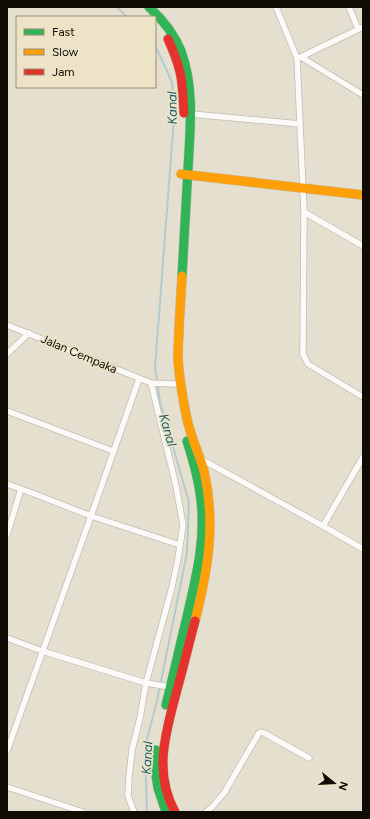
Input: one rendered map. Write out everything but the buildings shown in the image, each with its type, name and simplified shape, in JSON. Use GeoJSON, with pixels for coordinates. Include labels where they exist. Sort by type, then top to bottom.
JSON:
{"type":"FeatureCollection","features":[{"type":"Feature","properties":{"kind":"main road"},"geometry":{"type":"LineString","coordinates":[[141,7],[149,16]]}},
{"type":"Feature","properties":{"kind":"main road"},"geometry":{"type":"LineString","coordinates":[[149,7],[172,33],[180,50],[190,90],[191,114],[184,175],[172,354],[172,384],[182,426],[200,486],[203,530],[196,580],[163,748],[162,768],[164,784],[172,808],[175,812]]}},
{"type":"Feature","properties":{"kind":"main road"},"geometry":{"type":"LineString","coordinates":[[156,23],[166,36],[174,53],[180,72],[183,90],[184,175],[178,355],[183,401],[188,424],[200,459],[210,508],[208,553],[197,610],[181,660],[168,687],[156,748],[155,770],[158,788],[166,812]]}},
{"type":"Feature","properties":{"kind":"main road"},"geometry":{"type":"LineString","coordinates":[[184,175],[363,195]]}},
{"type":"Feature","properties":{"kind":"street"},"geometry":{"type":"LineString","coordinates":[[276,7],[299,58],[304,212],[304,354],[308,364],[363,397]]}},
{"type":"Feature","properties":{"kind":"street"},"geometry":{"type":"LineString","coordinates":[[299,58],[361,28],[349,7]]}},
{"type":"Feature","properties":{"kind":"street"},"geometry":{"type":"LineString","coordinates":[[299,58],[363,95]]}},
{"type":"Feature","properties":{"kind":"street"},"geometry":{"type":"LineString","coordinates":[[191,114],[300,124]]}},
{"type":"Feature","properties":{"kind":"street"},"geometry":{"type":"LineString","coordinates":[[304,212],[363,246]]}},
{"type":"Feature","properties":{"kind":"street","name":"Jalan Cempaka"},"geometry":{"type":"LineString","coordinates":[[7,325],[139,379],[153,383],[172,384]]}},
{"type":"Feature","properties":{"kind":"street"},"geometry":{"type":"LineString","coordinates":[[7,354],[29,333]]}},
{"type":"Feature","properties":{"kind":"street"},"geometry":{"type":"LineString","coordinates":[[7,751],[139,379]]}},
{"type":"Feature","properties":{"kind":"street"},"geometry":{"type":"LineString","coordinates":[[134,812],[128,796],[131,762],[146,683],[171,591],[183,525],[153,383]]}},
{"type":"Feature","properties":{"kind":"street"},"geometry":{"type":"LineString","coordinates":[[7,411],[114,451]]}},
{"type":"Feature","properties":{"kind":"street"},"geometry":{"type":"LineString","coordinates":[[323,526],[363,457]]}},
{"type":"Feature","properties":{"kind":"street"},"geometry":{"type":"LineString","coordinates":[[200,459],[363,549]]}},
{"type":"Feature","properties":{"kind":"street"},"geometry":{"type":"LineString","coordinates":[[7,484],[91,516],[180,546]]}},
{"type":"Feature","properties":{"kind":"street"},"geometry":{"type":"LineString","coordinates":[[7,535],[21,489]]}},
{"type":"Feature","properties":{"kind":"street"},"geometry":{"type":"LineString","coordinates":[[7,638],[42,651],[146,683],[168,687]]}},
{"type":"Feature","properties":{"kind":"street"},"geometry":{"type":"LineString","coordinates":[[206,812],[224,793],[259,733],[264,733],[309,758]]}},
{"type":"Feature","properties":{"kind":"street"},"geometry":{"type":"LineString","coordinates":[[7,787],[68,810],[83,812]]}},
{"type":"Feature","properties":{"kind":"waterway","name":"Kanal"},"geometry":{"type":"LineString","coordinates":[[117,7],[126,16]]}},
{"type":"Feature","properties":{"kind":"waterway","name":"Kanal"},"geometry":{"type":"LineString","coordinates":[[147,812],[145,747],[157,701],[187,553],[189,502],[160,402],[155,367],[174,118],[172,82],[156,47]]}},
{"type":"Feature","properties":{"kind":"traffic: fast"},"geometry":{"type":"LineString","coordinates":[[149,7],[175,38],[185,65],[190,95],[190,125],[182,276]]}},
{"type":"Feature","properties":{"kind":"traffic: fast"},"geometry":{"type":"LineString","coordinates":[[166,705],[196,576],[201,546],[202,516],[199,485],[187,441]]}},
{"type":"Feature","properties":{"kind":"traffic: fast"},"geometry":{"type":"LineString","coordinates":[[156,750],[155,769],[158,788],[166,812]]}},
{"type":"Feature","properties":{"kind":"traffic: slow"},"geometry":{"type":"LineString","coordinates":[[181,174],[363,195]]}},
{"type":"Feature","properties":{"kind":"traffic: slow"},"geometry":{"type":"LineString","coordinates":[[182,276],[178,352],[179,374],[187,421],[204,471],[208,491],[210,528],[207,565],[195,621]]}},
{"type":"Feature","properties":{"kind":"traffic: jam"},"geometry":{"type":"LineString","coordinates":[[168,39],[180,72],[184,113]]}},
{"type":"Feature","properties":{"kind":"traffic: jam"},"geometry":{"type":"LineString","coordinates":[[175,812],[168,796],[164,781],[164,749],[166,734],[195,621]]}}]}
